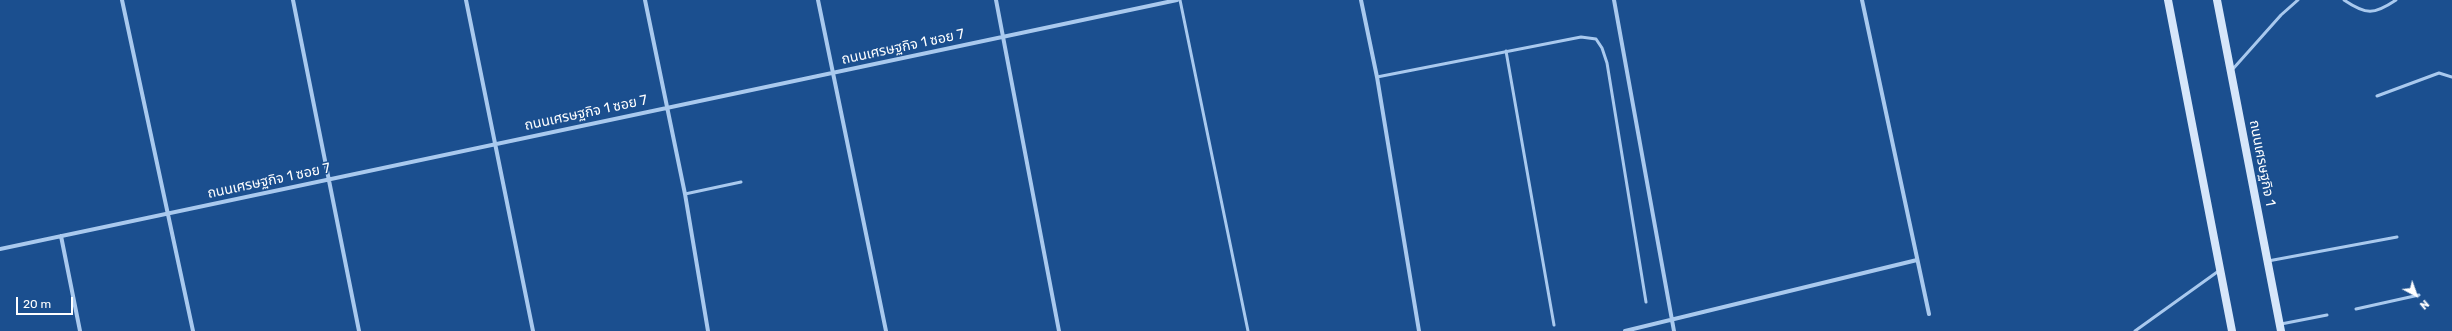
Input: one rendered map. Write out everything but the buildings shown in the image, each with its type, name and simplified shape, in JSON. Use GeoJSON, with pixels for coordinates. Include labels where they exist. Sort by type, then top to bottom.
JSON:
{"type":"FeatureCollection","features":[{"type":"Feature","properties":{"kind":"main road"},"geometry":{"type":"LineString","coordinates":[[2168,0],[2232,331]]}},
{"type":"Feature","properties":{"kind":"main road","name":"ถนนเศรษฐกิจ 1"},"geometry":{"type":"LineString","coordinates":[[2217,0],[2280,328]]}},
{"type":"Feature","properties":{"kind":"street"},"geometry":{"type":"LineString","coordinates":[[122,0],[169,213],[193,331]]}},
{"type":"Feature","properties":{"kind":"street"},"geometry":{"type":"LineString","coordinates":[[293,0],[331,179],[360,331]]}},
{"type":"Feature","properties":{"kind":"street"},"geometry":{"type":"LineString","coordinates":[[466,0],[533,331]]}},
{"type":"Feature","properties":{"kind":"street"},"geometry":{"type":"LineString","coordinates":[[645,0],[685,194],[708,331]]}},
{"type":"Feature","properties":{"kind":"street"},"geometry":{"type":"LineString","coordinates":[[818,0],[886,331]]}},
{"type":"Feature","properties":{"kind":"street"},"geometry":{"type":"LineString","coordinates":[[996,0],[1059,331]]}},
{"type":"Feature","properties":{"kind":"street","name":"ถนนเศรษฐกิจ 1 ซอย 7"},"geometry":{"type":"LineString","coordinates":[[0,249],[667,106],[832,74],[1003,36],[1178,0]]}},
{"type":"Feature","properties":{"kind":"street"},"geometry":{"type":"LineString","coordinates":[[1361,0],[1377,77],[1419,331]]}},
{"type":"Feature","properties":{"kind":"street"},"geometry":{"type":"LineString","coordinates":[[1614,0],[1674,331]]}},
{"type":"Feature","properties":{"kind":"street"},"geometry":{"type":"LineString","coordinates":[[1862,0],[1929,314]]}},
{"type":"Feature","properties":{"kind":"street"},"geometry":{"type":"LineString","coordinates":[[61,236],[80,331]]}},
{"type":"Feature","properties":{"kind":"street"},"geometry":{"type":"LineString","coordinates":[[1625,331],[1672,321],[1917,260]]}},
{"type":"Feature","properties":{"kind":"lane"},"geometry":{"type":"LineString","coordinates":[[1178,0],[1248,331]]}},
{"type":"Feature","properties":{"kind":"lane"},"geometry":{"type":"LineString","coordinates":[[2231,72],[2281,15],[2298,0]]}},
{"type":"Feature","properties":{"kind":"lane"},"geometry":{"type":"LineString","coordinates":[[2344,0],[2359,10],[2372,12],[2396,0]]}},
{"type":"Feature","properties":{"kind":"lane"},"geometry":{"type":"LineString","coordinates":[[1377,77],[1581,37],[1596,40],[1602,48],[1607,62],[1646,302]]}},
{"type":"Feature","properties":{"kind":"lane"},"geometry":{"type":"LineString","coordinates":[[1506,51],[1554,325]]}},
{"type":"Feature","properties":{"kind":"lane"},"geometry":{"type":"LineString","coordinates":[[2377,96],[2439,73],[2452,77]]}},
{"type":"Feature","properties":{"kind":"lane"},"geometry":{"type":"LineString","coordinates":[[685,194],[741,182]]}},
{"type":"Feature","properties":{"kind":"lane"},"geometry":{"type":"LineString","coordinates":[[2268,261],[2398,238]]}},
{"type":"Feature","properties":{"kind":"lane"},"geometry":{"type":"LineString","coordinates":[[2135,331],[2220,270]]}},
{"type":"Feature","properties":{"kind":"lane"},"geometry":{"type":"LineString","coordinates":[[2356,309],[2419,295]]}},
{"type":"Feature","properties":{"kind":"lane"},"geometry":{"type":"LineString","coordinates":[[2280,328],[2327,315]]}}]}
